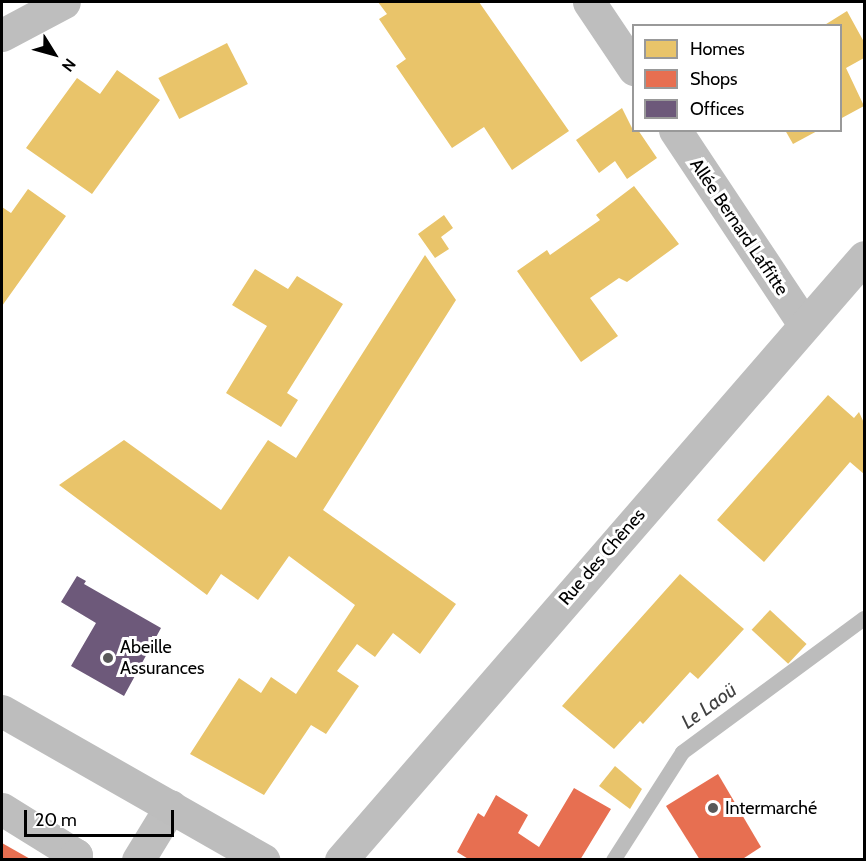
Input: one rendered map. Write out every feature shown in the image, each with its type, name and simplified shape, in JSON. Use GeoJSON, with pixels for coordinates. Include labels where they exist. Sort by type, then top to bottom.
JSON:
{"type":"FeatureCollection","features":[{"type":"Feature","properties":{"kind":"main road"},"geometry":{"type":"LineString","coordinates":[[2,711],[264,860]]}},
{"type":"Feature","properties":{"kind":"street"},"geometry":{"type":"LineString","coordinates":[[2,35],[64,2]]}},
{"type":"Feature","properties":{"kind":"street"},"geometry":{"type":"LineString","coordinates":[[589,2],[632,67]]}},
{"type":"Feature","properties":{"kind":"street","name":"Allée Bernard Laffitte"},"geometry":{"type":"LineString","coordinates":[[676,132],[804,324]]}},
{"type":"Feature","properties":{"kind":"street","name":"Rue des Chênes"},"geometry":{"type":"LineString","coordinates":[[341,860],[864,257]]}},
{"type":"Feature","properties":{"kind":"street"},"geometry":{"type":"LineString","coordinates":[[138,860],[171,806]]}},
{"type":"Feature","properties":{"kind":"street"},"geometry":{"type":"LineString","coordinates":[[2,809],[76,855],[73,860]]}},
{"type":"Feature","properties":{"kind":"building: Homes"},"geometry":{"type":"Polygon","coordinates":[[[378,2],[479,2],[569,131],[512,170],[484,127],[452,148],[396,66],[406,59],[379,19],[387,14],[378,2]]]}},
{"type":"Feature","properties":{"kind":"building: Homes"},"geometry":{"type":"Polygon","coordinates":[[[847,11],[864,42],[864,58],[846,68],[864,106],[842,118],[842,24],[826,24],[847,11]]]}},
{"type":"Feature","properties":{"kind":"building: Homes"},"geometry":{"type":"Polygon","coordinates":[[[227,43],[248,84],[179,119],[158,78],[227,43]]]}},
{"type":"Feature","properties":{"kind":"building: Homes"},"geometry":{"type":"Polygon","coordinates":[[[117,70],[160,100],[92,194],[26,148],[77,78],[100,94],[117,70]]]}},
{"type":"Feature","properties":{"kind":"building: Homes"},"geometry":{"type":"Polygon","coordinates":[[[622,108],[632,132],[639,132],[657,158],[627,179],[615,161],[599,173],[576,140],[622,108]]]}},
{"type":"Feature","properties":{"kind":"building: Homes"},"geometry":{"type":"Polygon","coordinates":[[[786,132],[815,132],[793,144],[786,132]]]}},
{"type":"Feature","properties":{"kind":"building: Homes"},"geometry":{"type":"Polygon","coordinates":[[[634,186],[679,244],[627,282],[619,278],[590,298],[618,336],[581,362],[517,271],[547,250],[550,255],[600,220],[596,215],[634,186]]]}},
{"type":"Feature","properties":{"kind":"building: Homes"},"geometry":{"type":"Polygon","coordinates":[[[28,189],[66,216],[2,306],[2,207],[11,213],[28,189]]]}},
{"type":"Feature","properties":{"kind":"building: Homes"},"geometry":{"type":"Polygon","coordinates":[[[444,215],[453,228],[441,237],[449,249],[435,258],[418,234],[444,215]]]}},
{"type":"Feature","properties":{"kind":"building: Homes"},"geometry":{"type":"Polygon","coordinates":[[[425,255],[456,300],[323,510],[456,604],[420,654],[393,633],[375,657],[357,644],[337,671],[359,686],[326,734],[311,725],[264,795],[190,754],[239,678],[261,693],[271,677],[296,694],[355,605],[289,556],[258,600],[221,574],[207,595],[59,485],[124,440],[221,510],[268,440],[296,458],[425,255]]]}},
{"type":"Feature","properties":{"kind":"building: Homes"},"geometry":{"type":"Polygon","coordinates":[[[255,269],[288,289],[297,276],[343,304],[287,393],[298,400],[281,427],[226,393],[267,326],[232,305],[255,269]]]}},
{"type":"Feature","properties":{"kind":"building: Homes"},"geometry":{"type":"Polygon","coordinates":[[[828,395],[854,418],[859,412],[864,423],[864,474],[850,462],[764,562],[717,520],[828,395]]]}},
{"type":"Feature","properties":{"kind":"building: Homes"},"geometry":{"type":"Polygon","coordinates":[[[680,574],[744,629],[698,679],[690,672],[643,724],[640,721],[614,749],[562,706],[680,574]]]}},
{"type":"Feature","properties":{"kind":"building: Homes"},"geometry":{"type":"Polygon","coordinates":[[[770,610],[807,644],[788,664],[752,630],[770,610]]]}},
{"type":"Feature","properties":{"kind":"building: Homes"},"geometry":{"type":"Polygon","coordinates":[[[615,766],[642,789],[630,809],[599,786],[615,766]]]}},
{"type":"Feature","properties":{"kind":"building: Shops"},"geometry":{"type":"Polygon","coordinates":[[[718,774],[761,847],[741,860],[700,860],[666,806],[718,774]]]}},
{"type":"Feature","properties":{"kind":"building: Shops"},"geometry":{"type":"Polygon","coordinates":[[[574,788],[611,809],[580,860],[470,860],[457,852],[478,813],[484,817],[496,795],[528,815],[518,833],[539,847],[574,788]]]}},
{"type":"Feature","properties":{"kind":"building: Shops"},"geometry":{"type":"Polygon","coordinates":[[[2,843],[32,860],[2,860],[2,843]]]}},
{"type":"Feature","properties":{"kind":"building: Offices"},"geometry":{"type":"Polygon","coordinates":[[[77,576],[86,581],[84,584],[161,628],[124,696],[71,666],[96,623],[61,602],[77,576]]]}},
{"type":"Feature","properties":{"kind":"waterway","name":"Le Laoü"},"geometry":{"type":"LineString","coordinates":[[613,860],[682,752],[864,618]]}},
{"type":"Feature","properties":{"kind":"place","name":"Abeille Assurances"},"geometry":{"type":"Point","coordinates":[108,658]}},
{"type":"Feature","properties":{"kind":"place","name":"Intermarché"},"geometry":{"type":"Point","coordinates":[713,808]}}]}
